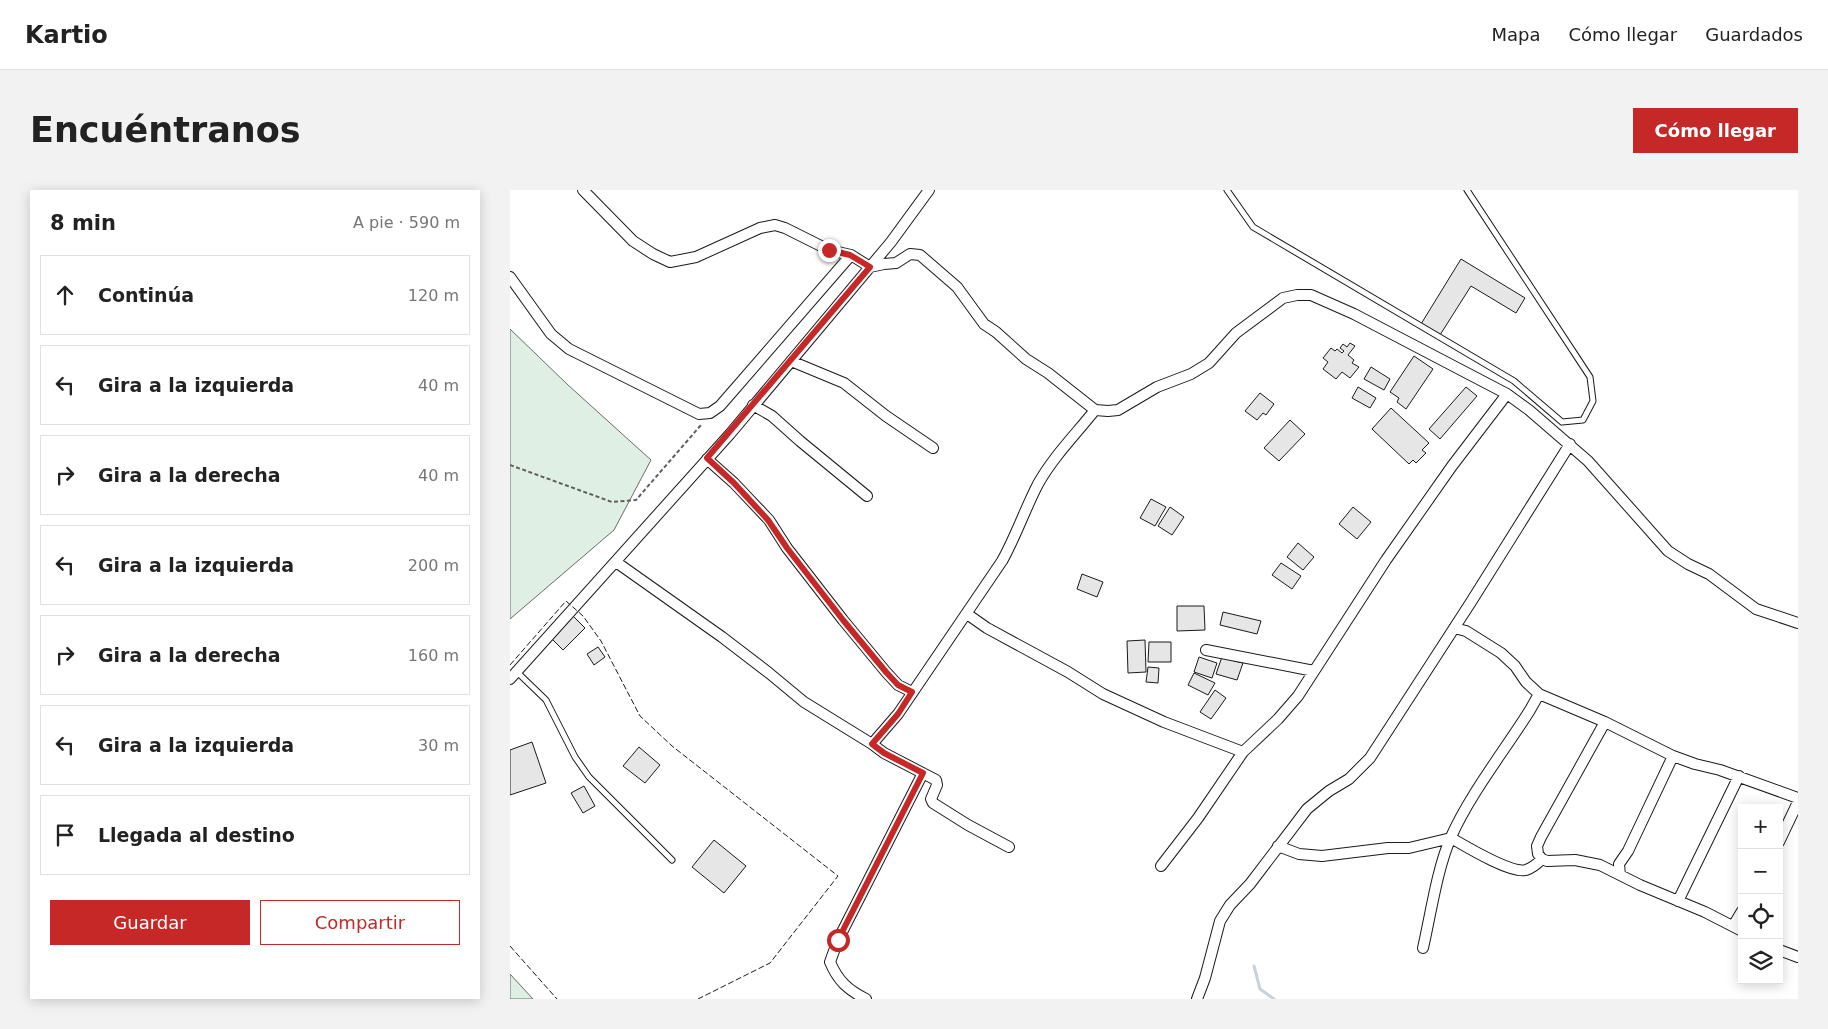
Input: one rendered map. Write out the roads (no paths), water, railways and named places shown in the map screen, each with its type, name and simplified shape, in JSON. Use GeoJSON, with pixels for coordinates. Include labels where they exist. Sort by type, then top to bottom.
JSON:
{"type":"FeatureCollection","features":[{"type":"Feature","properties":{"kind":"street"},"geometry":{"type":"LineString","coordinates":[[584,190],[633,241],[670,262],[696,257],[760,228],[775,225],[790,230],[829,250],[850,255],[870,267],[896,263],[910,254],[920,255],[957,287],[984,324],[996,332],[1026,359],[1048,373],[1095,410],[1118,410],[1157,387],[1191,374],[1209,363],[1236,333],[1283,298],[1296,295],[1311,295],[1354,314],[1507,394],[1570,444],[1588,461],[1668,551],[1688,564],[1709,574],[1756,609],[1798,623]]}},
{"type":"Feature","properties":{"kind":"street"},"geometry":{"type":"LineString","coordinates":[[513,675],[616,562],[791,361],[891,242],[929,190]]}},
{"type":"Feature","properties":{"kind":"street"},"geometry":{"type":"LineString","coordinates":[[510,276],[551,334],[569,349],[699,414],[710,413],[720,406],[850,255]]}},
{"type":"Feature","properties":{"kind":"street"},"geometry":{"type":"LineString","coordinates":[[791,361],[844,383],[886,416],[933,448]]}},
{"type":"Feature","properties":{"kind":"street"},"geometry":{"type":"LineString","coordinates":[[1161,866],[1198,818],[1243,752],[1278,719],[1298,696],[1386,560],[1452,466],[1507,394]]}},
{"type":"Feature","properties":{"kind":"street"},"geometry":{"type":"LineString","coordinates":[[753,405],[772,416],[867,496]]}},
{"type":"Feature","properties":{"kind":"street"},"geometry":{"type":"LineString","coordinates":[[872,744],[898,714],[967,614],[1012,543],[1039,483],[1051,464],[1095,410]]}},
{"type":"Feature","properties":{"kind":"street"},"geometry":{"type":"LineString","coordinates":[[1197,999],[1205,978],[1213,943],[1224,914],[1293,825],[1318,799],[1349,779],[1364,765],[1471,602],[1570,444]]}},
{"type":"Feature","properties":{"kind":"street"},"geometry":{"type":"LineString","coordinates":[[707,458],[734,483],[768,520],[787,548],[886,672],[898,685],[912,692]]}},
{"type":"Feature","properties":{"kind":"street"},"geometry":{"type":"LineString","coordinates":[[616,562],[722,637],[804,702],[889,756],[930,776],[937,782],[931,799],[933,803],[968,826],[1009,847]]}},
{"type":"Feature","properties":{"kind":"street"},"geometry":{"type":"LineString","coordinates":[[967,614],[987,628],[1068,672],[1102,694],[1164,722],[1243,752]]}},
{"type":"Feature","properties":{"kind":"street"},"geometry":{"type":"LineString","coordinates":[[1454,628],[1466,631],[1501,652],[1515,666],[1526,682],[1539,694],[1605,722],[1673,756],[1739,776],[1798,800],[1783,833]]}},
{"type":"Feature","properties":{"kind":"street"},"geometry":{"type":"LineString","coordinates":[[1206,650],[1314,671]]}},
{"type":"Feature","properties":{"kind":"street"},"geometry":{"type":"LineString","coordinates":[[1423,948],[1451,838],[1462,814],[1539,694]]}},
{"type":"Feature","properties":{"kind":"street"},"geometry":{"type":"LineString","coordinates":[[1605,722],[1541,837],[1538,854],[1542,859],[1551,862],[1575,860],[1600,865],[1738,928]]}},
{"type":"Feature","properties":{"kind":"street"},"geometry":{"type":"LineString","coordinates":[[1620,875],[1619,864],[1628,852],[1673,756]]}},
{"type":"Feature","properties":{"kind":"street"},"geometry":{"type":"LineString","coordinates":[[866,999],[851,992],[842,983],[834,973],[830,962],[838,940],[923,773]]}},
{"type":"Feature","properties":{"kind":"street"},"geometry":{"type":"LineString","coordinates":[[1678,901],[1739,776]]}},
{"type":"Feature","properties":{"kind":"street"},"geometry":{"type":"LineString","coordinates":[[1278,846],[1300,854],[1322,856],[1388,848],[1409,848],[1451,838],[1520,871],[1527,870],[1542,859]]}},
{"type":"Feature","properties":{"kind":"street"},"geometry":{"type":"LineString","coordinates":[[1783,951],[1798,957]]}},
{"type":"Feature","properties":{"kind":"lane"},"geometry":{"type":"LineString","coordinates":[[1227,190],[1253,227],[1514,382],[1562,422],[1584,420],[1593,401],[1590,377],[1467,190]]}},
{"type":"Feature","properties":{"kind":"lane"},"geometry":{"type":"LineString","coordinates":[[513,675],[546,700],[575,757],[589,777],[672,860]]}},
{"type":"Feature","properties":{"kind":"waterway"},"geometry":{"type":"LineString","coordinates":[[1254,966],[1260,989],[1274,999]]}}]}
